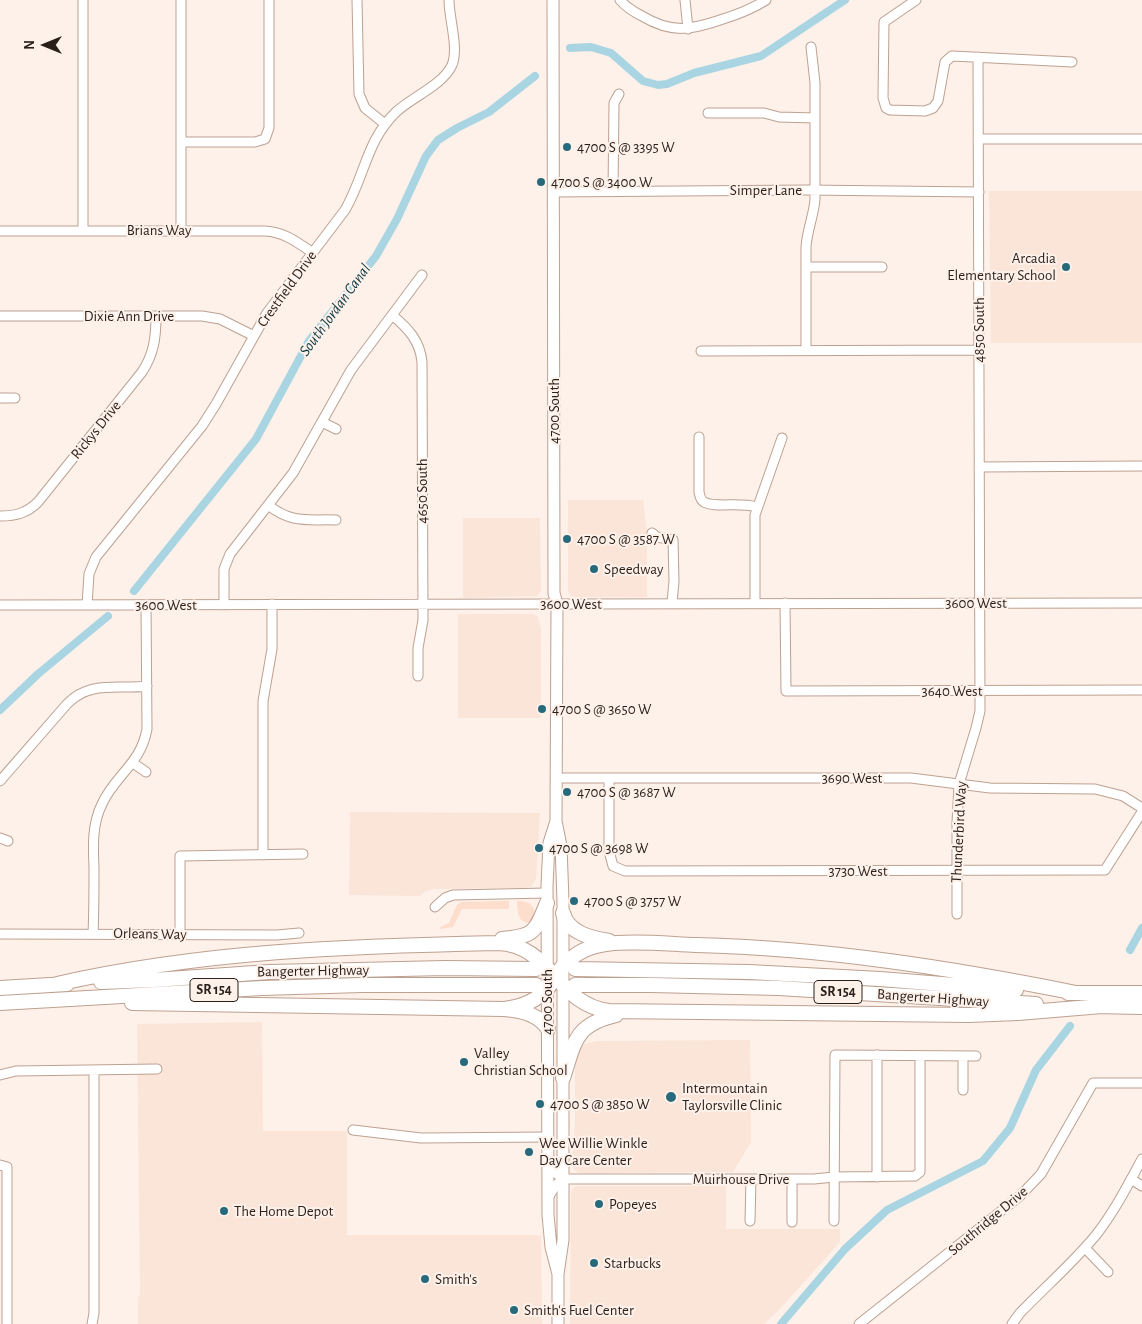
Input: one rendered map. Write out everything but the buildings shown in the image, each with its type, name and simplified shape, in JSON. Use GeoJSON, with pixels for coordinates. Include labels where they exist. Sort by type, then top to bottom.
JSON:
{"type":"FeatureCollection","features":[{"type":"Feature","properties":{"kind":"highway"},"geometry":{"type":"LineString","coordinates":[[479,944],[527,935],[536,927],[547,898]]}},
{"type":"Feature","properties":{"kind":"highway"},"geometry":{"type":"LineString","coordinates":[[563,913],[566,922],[575,930],[593,938],[620,943]]}},
{"type":"Feature","properties":{"kind":"highway"},"geometry":{"type":"LineString","coordinates":[[66,1000],[163,1004],[504,1008],[526,1004],[537,998],[574,957],[585,950],[599,945],[620,943],[727,946],[807,952],[950,970],[1076,993]]}},
{"type":"Feature","properties":{"kind":"highway"},"geometry":{"type":"LineString","coordinates":[[57,984],[125,970],[274,952],[367,946],[505,944],[518,946],[535,956],[577,999],[590,1007],[602,1010],[632,1013],[969,1015],[1102,1006]]}},
{"type":"Feature","properties":{"kind":"highway","name":"Bangerter Highway"},"geometry":{"type":"LineString","coordinates":[[0,988],[269,972],[445,968],[677,985],[779,988],[982,1001],[1142,1006]]}},
{"type":"Feature","properties":{"kind":"highway","name":"Bangerter Highway"},"geometry":{"type":"LineString","coordinates":[[0,1003],[262,988],[555,977],[768,972],[1076,993],[1142,993]]}},
{"type":"Feature","properties":{"kind":"highway"},"geometry":{"type":"LineString","coordinates":[[504,1008],[537,1018],[548,1029]]}},
{"type":"Feature","properties":{"kind":"highway"},"geometry":{"type":"LineString","coordinates":[[563,1078],[576,1038],[583,1029],[591,1023],[605,1018],[632,1013]]}},
{"type":"Feature","properties":{"kind":"main road","name":"4700 South"},"geometry":{"type":"LineString","coordinates":[[553,0],[554,593],[557,604],[556,821],[561,846],[563,913],[548,1029],[548,1202],[550,1238],[558,1274]]}},
{"type":"Feature","properties":{"kind":"main road","name":"4700 South"},"geometry":{"type":"LineString","coordinates":[[556,821],[550,836],[548,850],[547,898],[563,1078],[563,1240],[558,1274],[558,1324]]}},
{"type":"Feature","properties":{"kind":"street"},"geometry":{"type":"LineString","coordinates":[[83,0],[84,230]]}},
{"type":"Feature","properties":{"kind":"street"},"geometry":{"type":"LineString","coordinates":[[181,0],[181,230]]}},
{"type":"Feature","properties":{"kind":"street"},"geometry":{"type":"LineString","coordinates":[[181,142],[255,142],[265,139],[269,128],[269,0]]}},
{"type":"Feature","properties":{"kind":"street"},"geometry":{"type":"LineString","coordinates":[[357,0],[358,94],[368,112],[385,124]]}},
{"type":"Feature","properties":{"kind":"street","name":"Crestfield Drive"},"geometry":{"type":"LineString","coordinates":[[87,605],[89,574],[96,557],[206,421],[267,314],[349,202],[370,149],[385,124],[403,105],[439,81],[449,70],[454,51],[449,0]]}},
{"type":"Feature","properties":{"kind":"street"},"geometry":{"type":"LineString","coordinates":[[620,0],[637,14],[668,28],[702,26],[740,14],[766,0]]}},
{"type":"Feature","properties":{"kind":"street"},"geometry":{"type":"LineString","coordinates":[[685,0],[688,28]]}},
{"type":"Feature","properties":{"kind":"street"},"geometry":{"type":"LineString","coordinates":[[916,0],[884,22],[883,98],[886,108],[890,110],[925,111],[933,108],[938,101],[943,67],[948,58],[958,56],[1072,62]]}},
{"type":"Feature","properties":{"kind":"street"},"geometry":{"type":"LineString","coordinates":[[806,350],[807,238],[813,215],[815,190],[815,84],[811,47]]}},
{"type":"Feature","properties":{"kind":"street","name":"4850 South"},"geometry":{"type":"LineString","coordinates":[[978,58],[979,603]]}},
{"type":"Feature","properties":{"kind":"street"},"geometry":{"type":"LineString","coordinates":[[613,192],[614,102],[619,94]]}},
{"type":"Feature","properties":{"kind":"street"},"geometry":{"type":"LineString","coordinates":[[708,113],[764,113],[779,117],[815,118]]}},
{"type":"Feature","properties":{"kind":"street"},"geometry":{"type":"LineString","coordinates":[[978,140],[1142,139]]}},
{"type":"Feature","properties":{"kind":"street","name":"Simper Lane"},"geometry":{"type":"LineString","coordinates":[[553,192],[815,190],[979,192]]}},
{"type":"Feature","properties":{"kind":"street","name":"Brians Way"},"geometry":{"type":"LineString","coordinates":[[0,231],[270,231],[289,237],[313,253]]}},
{"type":"Feature","properties":{"kind":"street"},"geometry":{"type":"LineString","coordinates":[[806,267],[882,267]]}},
{"type":"Feature","properties":{"kind":"street"},"geometry":{"type":"LineString","coordinates":[[224,605],[224,575],[227,558],[293,473],[351,370],[422,275]]}},
{"type":"Feature","properties":{"kind":"street","name":"4650 South"},"geometry":{"type":"LineString","coordinates":[[392,315],[415,338],[422,362],[422,628],[418,648],[418,676]]}},
{"type":"Feature","properties":{"kind":"street","name":"Dixie Ann Drive"},"geometry":{"type":"LineString","coordinates":[[0,316],[202,316],[226,322],[254,336]]}},
{"type":"Feature","properties":{"kind":"street","name":"Rickys Drive"},"geometry":{"type":"LineString","coordinates":[[0,516],[14,516],[38,502],[142,372],[149,362],[155,346],[156,316]]}},
{"type":"Feature","properties":{"kind":"street"},"geometry":{"type":"LineString","coordinates":[[701,351],[979,350]]}},
{"type":"Feature","properties":{"kind":"street"},"geometry":{"type":"LineString","coordinates":[[0,398],[15,398]]}},
{"type":"Feature","properties":{"kind":"street"},"geometry":{"type":"LineString","coordinates":[[322,422],[336,430]]}},
{"type":"Feature","properties":{"kind":"street"},"geometry":{"type":"LineString","coordinates":[[699,437],[699,492],[701,500],[710,504],[741,504],[756,507]]}},
{"type":"Feature","properties":{"kind":"street"},"geometry":{"type":"LineString","coordinates":[[754,603],[754,522],[756,507],[782,438]]}},
{"type":"Feature","properties":{"kind":"street"},"geometry":{"type":"LineString","coordinates":[[979,467],[1142,466]]}},
{"type":"Feature","properties":{"kind":"street"},"geometry":{"type":"LineString","coordinates":[[268,505],[283,516],[292,519],[336,520]]}},
{"type":"Feature","properties":{"kind":"street"},"geometry":{"type":"LineString","coordinates":[[652,533],[657,537],[673,540],[674,581],[672,603]]}},
{"type":"Feature","properties":{"kind":"street","name":"3640 West"},"geometry":{"type":"LineString","coordinates":[[785,603],[786,691],[980,692],[1142,690]]}},
{"type":"Feature","properties":{"kind":"street","name":"Thunderbird Way"},"geometry":{"type":"LineString","coordinates":[[956,914],[959,784],[980,711],[979,603]]}},
{"type":"Feature","properties":{"kind":"street","name":"3600 West"},"geometry":{"type":"LineString","coordinates":[[0,605],[1142,603]]}},
{"type":"Feature","properties":{"kind":"street"},"geometry":{"type":"LineString","coordinates":[[263,855],[263,701],[272,649],[272,604]]}},
{"type":"Feature","properties":{"kind":"street"},"geometry":{"type":"LineString","coordinates":[[94,934],[95,823],[106,796],[133,763],[146,735],[148,686],[146,670],[146,605]]}},
{"type":"Feature","properties":{"kind":"street"},"geometry":{"type":"LineString","coordinates":[[0,782],[67,704],[77,695],[94,688],[148,686]]}},
{"type":"Feature","properties":{"kind":"street"},"geometry":{"type":"LineString","coordinates":[[133,763],[146,772]]}},
{"type":"Feature","properties":{"kind":"street","name":"3690 West"},"geometry":{"type":"LineString","coordinates":[[557,778],[911,778],[1001,788],[1095,789],[1123,796],[1142,808]]}},
{"type":"Feature","properties":{"kind":"street","name":"3730 West"},"geometry":{"type":"LineString","coordinates":[[609,778],[609,851],[613,866],[626,871],[1104,870],[1142,812]]}},
{"type":"Feature","properties":{"kind":"street"},"geometry":{"type":"LineString","coordinates":[[180,935],[180,856],[303,854]]}},
{"type":"Feature","properties":{"kind":"street"},"geometry":{"type":"LineString","coordinates":[[435,907],[444,898],[453,895],[547,898]]}},
{"type":"Feature","properties":{"kind":"street","name":"Orleans Way"},"geometry":{"type":"LineString","coordinates":[[0,934],[277,935],[299,933]]}},
{"type":"Feature","properties":{"kind":"street"},"geometry":{"type":"LineString","coordinates":[[834,1221],[835,1055],[976,1056]]}},
{"type":"Feature","properties":{"kind":"street"},"geometry":{"type":"LineString","coordinates":[[877,1055],[877,1177]]}},
{"type":"Feature","properties":{"kind":"street","name":"Muirhouse Drive"},"geometry":{"type":"LineString","coordinates":[[563,1180],[814,1179],[834,1176],[877,1177],[918,1175],[920,1169],[920,1056]]}},
{"type":"Feature","properties":{"kind":"street"},"geometry":{"type":"LineString","coordinates":[[963,1056],[963,1090]]}},
{"type":"Feature","properties":{"kind":"street"},"geometry":{"type":"LineString","coordinates":[[0,1075],[16,1071],[156,1069]]}},
{"type":"Feature","properties":{"kind":"street"},"geometry":{"type":"LineString","coordinates":[[92,1324],[94,1313],[94,1070]]}},
{"type":"Feature","properties":{"kind":"street","name":"Southridge Drive"},"geometry":{"type":"LineString","coordinates":[[859,1324],[1020,1196],[1041,1174],[1093,1083],[1142,1082]]}},
{"type":"Feature","properties":{"kind":"street"},"geometry":{"type":"LineString","coordinates":[[353,1130],[421,1138],[548,1137]]}},
{"type":"Feature","properties":{"kind":"street"},"geometry":{"type":"LineString","coordinates":[[548,1156],[553,1171],[563,1180],[553,1188],[548,1202]]}},
{"type":"Feature","properties":{"kind":"street"},"geometry":{"type":"LineString","coordinates":[[1012,1324],[1020,1313],[1085,1248],[1106,1221],[1142,1159]]}},
{"type":"Feature","properties":{"kind":"street"},"geometry":{"type":"LineString","coordinates":[[4,1166],[7,1324]]}},
{"type":"Feature","properties":{"kind":"street"},"geometry":{"type":"LineString","coordinates":[[750,1220],[751,1179]]}},
{"type":"Feature","properties":{"kind":"street"},"geometry":{"type":"LineString","coordinates":[[792,1179],[792,1222]]}},
{"type":"Feature","properties":{"kind":"street"},"geometry":{"type":"LineString","coordinates":[[1131,1180],[1142,1186]]}},
{"type":"Feature","properties":{"kind":"street"},"geometry":{"type":"LineString","coordinates":[[1085,1248],[1108,1272]]}},
{"type":"Feature","properties":{"kind":"shaded area","name":"Arcadia Elementary School"},"geometry":{"type":"Polygon","coordinates":[[[989,191],[1142,191],[1142,343],[991,343],[989,191]]]}},
{"type":"Feature","properties":{"kind":"shaded area"},"geometry":{"type":"Polygon","coordinates":[[[568,500],[643,500],[647,535],[647,597],[574,597],[570,595],[568,590],[568,500]]]}},
{"type":"Feature","properties":{"kind":"shaded area"},"geometry":{"type":"Polygon","coordinates":[[[463,518],[540,518],[541,591],[537,596],[463,598],[463,518]]]}},
{"type":"Feature","properties":{"kind":"shaded area"},"geometry":{"type":"Polygon","coordinates":[[[458,614],[533,614],[538,617],[541,628],[541,718],[458,718],[458,614]]]}},
{"type":"Feature","properties":{"kind":"shaded area"},"geometry":{"type":"Polygon","coordinates":[[[350,812],[540,813],[536,879],[531,887],[525,888],[434,889],[426,891],[420,896],[349,895],[350,812]]]}},
{"type":"Feature","properties":{"kind":"shaded area"},"geometry":{"type":"Polygon","coordinates":[[[509,901],[509,909],[462,909],[453,927],[440,929],[440,927],[449,923],[457,905],[461,902],[509,901]]]}},
{"type":"Feature","properties":{"kind":"shaded area"},"geometry":{"type":"Polygon","coordinates":[[[517,901],[527,902],[532,906],[535,913],[535,923],[525,922],[520,918],[517,901]]]}},
{"type":"Feature","properties":{"kind":"shaded area"},"geometry":{"type":"Polygon","coordinates":[[[262,1022],[263,1131],[347,1131],[347,1235],[541,1235],[542,1324],[138,1324],[138,1299],[140,1293],[137,1024],[262,1022]]]}},
{"type":"Feature","properties":{"kind":"shaded area"},"geometry":{"type":"Polygon","coordinates":[[[750,1040],[751,1142],[733,1172],[580,1173],[575,1171],[572,1165],[575,1121],[575,1056],[584,1044],[599,1041],[750,1040]]]}},
{"type":"Feature","properties":{"kind":"shaded area"},"geometry":{"type":"Polygon","coordinates":[[[576,1186],[726,1186],[726,1229],[840,1229],[840,1242],[764,1324],[570,1324],[571,1193],[572,1189],[576,1186]]]}},
{"type":"Feature","properties":{"kind":"waterway","name":"South Jordan Canal"},"geometry":{"type":"LineString","coordinates":[[570,48],[591,47],[611,53],[643,81],[658,85],[667,84],[694,73],[761,56],[845,0]]}},
{"type":"Feature","properties":{"kind":"waterway","name":"South Jordan Canal"},"geometry":{"type":"LineString","coordinates":[[134,591],[256,439],[309,341],[376,256],[397,219],[426,156],[438,140],[489,112],[535,76]]}},
{"type":"Feature","properties":{"kind":"waterway","name":"South Jordan Canal"},"geometry":{"type":"LineString","coordinates":[[0,710],[38,674],[108,616]]}},
{"type":"Feature","properties":{"kind":"waterway"},"geometry":{"type":"LineString","coordinates":[[1130,950],[1142,928]]}},
{"type":"Feature","properties":{"kind":"waterway"},"geometry":{"type":"LineString","coordinates":[[781,1324],[845,1249],[887,1210],[983,1161],[1010,1128],[1036,1070],[1070,1026]]}},
{"type":"Feature","properties":{"kind":"place","name":"4700 S @ 3395 W"},"geometry":{"type":"Point","coordinates":[567,147]}},
{"type":"Feature","properties":{"kind":"place","name":"4700 S @ 3400 W"},"geometry":{"type":"Point","coordinates":[541,182]}},
{"type":"Feature","properties":{"kind":"place","name":"Arcadia Elementary School"},"geometry":{"type":"Point","coordinates":[1066,267]}},
{"type":"Feature","properties":{"kind":"place","name":"4700 S @ 3587 W"},"geometry":{"type":"Point","coordinates":[567,539]}},
{"type":"Feature","properties":{"kind":"place","name":"Speedway"},"geometry":{"type":"Point","coordinates":[594,569]}},
{"type":"Feature","properties":{"kind":"place","name":"4700 S @ 3650 W"},"geometry":{"type":"Point","coordinates":[542,709]}},
{"type":"Feature","properties":{"kind":"place","name":"4700 S @ 3687 W"},"geometry":{"type":"Point","coordinates":[567,792]}},
{"type":"Feature","properties":{"kind":"place","name":"4700 S @ 3698 W"},"geometry":{"type":"Point","coordinates":[539,848]}},
{"type":"Feature","properties":{"kind":"place","name":"4700 S @ 3757 W"},"geometry":{"type":"Point","coordinates":[574,901]}},
{"type":"Feature","properties":{"kind":"place","name":"Valley Christian School"},"geometry":{"type":"Point","coordinates":[464,1062]}},
{"type":"Feature","properties":{"kind":"place","name":"Intermountain Taylorsville Clinic"},"geometry":{"type":"Point","coordinates":[671,1097]}},
{"type":"Feature","properties":{"kind":"place","name":"4700 S @ 3850 W"},"geometry":{"type":"Point","coordinates":[540,1104]}},
{"type":"Feature","properties":{"kind":"place","name":"Wee Willie Winkle Day Care Center"},"geometry":{"type":"Point","coordinates":[529,1152]}},
{"type":"Feature","properties":{"kind":"place","name":"Popeyes"},"geometry":{"type":"Point","coordinates":[599,1204]}},
{"type":"Feature","properties":{"kind":"place","name":"The Home Depot"},"geometry":{"type":"Point","coordinates":[224,1211]}},
{"type":"Feature","properties":{"kind":"place","name":"Starbucks"},"geometry":{"type":"Point","coordinates":[594,1263]}},
{"type":"Feature","properties":{"kind":"place","name":"Smith's"},"geometry":{"type":"Point","coordinates":[425,1279]}},
{"type":"Feature","properties":{"kind":"place","name":"Smith's Fuel Center"},"geometry":{"type":"Point","coordinates":[514,1310]}}]}
